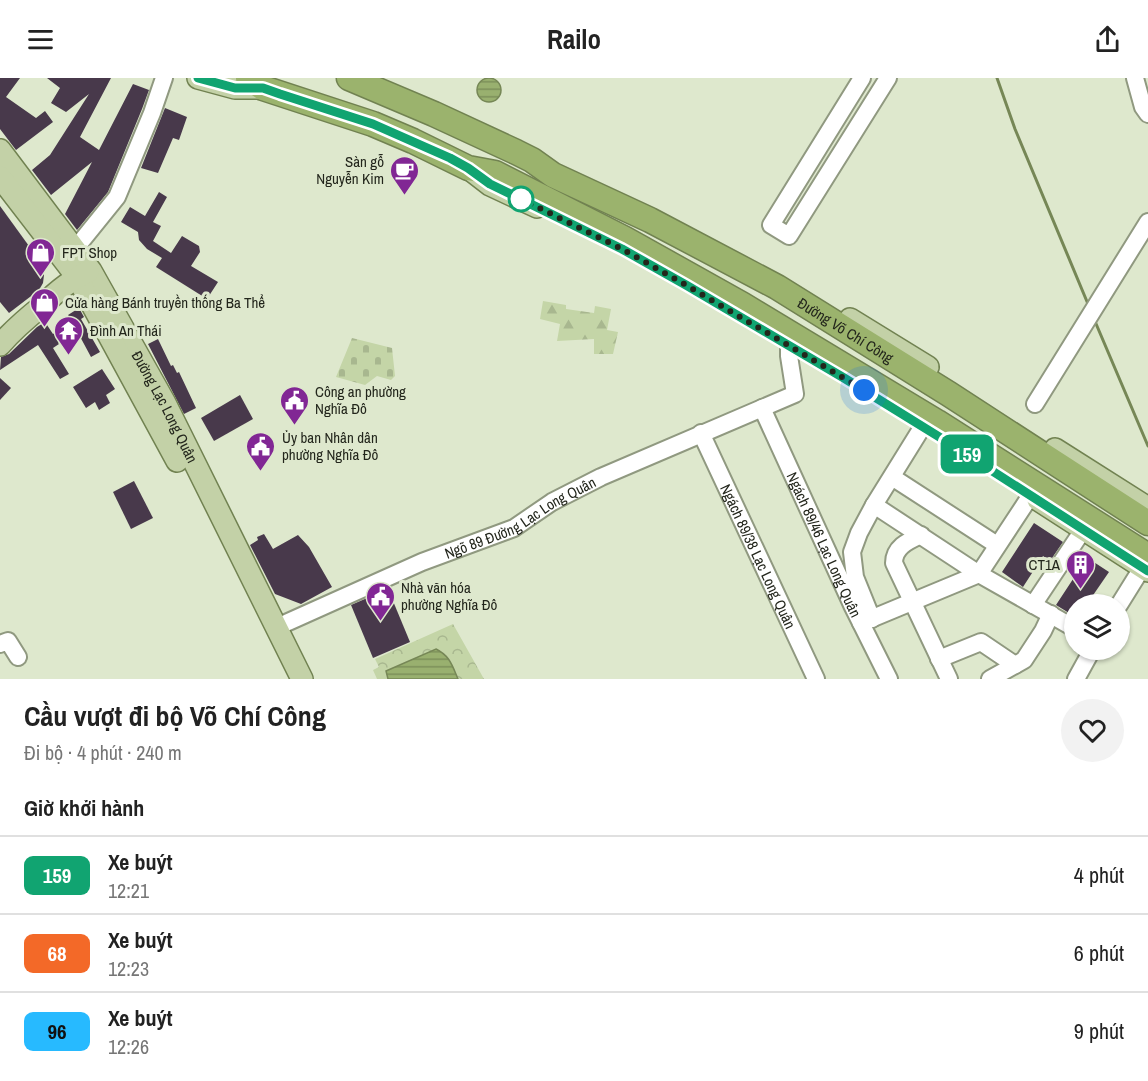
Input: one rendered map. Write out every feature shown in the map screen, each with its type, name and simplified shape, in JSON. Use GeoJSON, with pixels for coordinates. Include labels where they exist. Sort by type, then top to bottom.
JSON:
{"type":"FeatureCollection","features":[{"type":"Feature","properties":{"kind":"highway","name":"Đường Võ Chí Công"},"geometry":{"type":"LineString","coordinates":[[349,78],[434,114],[532,160],[553,175],[650,220],[777,287],[949,394],[1148,523]]}},
{"type":"Feature","properties":{"kind":"highway","name":"Đường Võ Chí Công"},"geometry":{"type":"LineString","coordinates":[[264,87],[373,124],[468,168],[495,173],[625,239],[743,305],[937,422],[1013,471],[1146,565]]}},
{"type":"Feature","properties":{"kind":"main road","name":"Đường Võ Chí Công"},"geometry":{"type":"LineString","coordinates":[[198,78],[235,88],[264,87]]}},
{"type":"Feature","properties":{"kind":"main road","name":"Đường Lạc Long Quân"},"geometry":{"type":"LineString","coordinates":[[0,150],[75,249],[84,274]]}},
{"type":"Feature","properties":{"kind":"main road","name":"Đường Võ Chí Công"},"geometry":{"type":"LineString","coordinates":[[532,160],[557,165],[573,172],[686,227],[807,293],[889,342],[1148,508]]}},
{"type":"Feature","properties":{"kind":"main road","name":"Đường Võ Chí Công"},"geometry":{"type":"LineString","coordinates":[[468,168],[490,184],[622,249],[694,290],[923,426],[1083,530],[1146,565]]}},
{"type":"Feature","properties":{"kind":"main road","name":"Đường Lạc Long Quân"},"geometry":{"type":"LineString","coordinates":[[0,177],[84,274],[165,403],[242,571],[293,675]]}},
{"type":"Feature","properties":{"kind":"main road"},"geometry":{"type":"LineString","coordinates":[[0,345],[55,293],[84,274]]}},
{"type":"Feature","properties":{"kind":"main road","name":"Đường Lạc Long Quân"},"geometry":{"type":"LineString","coordinates":[[242,571],[277,627],[293,675]]}},
{"type":"Feature","properties":{"kind":"street"},"geometry":{"type":"LineString","coordinates":[[75,249],[117,197],[164,78]]}},
{"type":"Feature","properties":{"kind":"street"},"geometry":{"type":"LineString","coordinates":[[862,78],[771,225],[789,236],[888,78]]}},
{"type":"Feature","properties":{"kind":"street"},"geometry":{"type":"LineString","coordinates":[[1136,78],[1143,107],[1148,114]]}},
{"type":"Feature","properties":{"kind":"street"},"geometry":{"type":"LineString","coordinates":[[1035,404],[1148,222]]}},
{"type":"Feature","properties":{"kind":"street","name":"Ngõ 89 Đường Lạc Long Quân"},"geometry":{"type":"LineString","coordinates":[[277,627],[422,562],[514,528],[533,513],[624,466],[795,394],[789,346]]}},
{"type":"Feature","properties":{"kind":"street","name":"Ngách 89/46 Lạc Long Quân"},"geometry":{"type":"LineString","coordinates":[[762,408],[853,607],[866,621],[889,679]]}},
{"type":"Feature","properties":{"kind":"street"},"geometry":{"type":"LineString","coordinates":[[923,426],[874,505],[852,552],[855,577],[866,621],[979,574],[1031,495]]}},
{"type":"Feature","properties":{"kind":"street","name":"Ngách 89/38 Lạc Long Quân"},"geometry":{"type":"LineString","coordinates":[[701,433],[816,679]]}},
{"type":"Feature","properties":{"kind":"street"},"geometry":{"type":"LineString","coordinates":[[892,477],[998,545]]}},
{"type":"Feature","properties":{"kind":"street"},"geometry":{"type":"LineString","coordinates":[[874,505],[979,574],[1064,622]]}},
{"type":"Feature","properties":{"kind":"street"},"geometry":{"type":"LineString","coordinates":[[1033,605],[1083,530]]}},
{"type":"Feature","properties":{"kind":"street"},"geometry":{"type":"LineString","coordinates":[[921,535],[903,544],[893,558],[949,679]]}},
{"type":"Feature","properties":{"kind":"street"},"geometry":{"type":"LineString","coordinates":[[1126,594],[1146,565]]}},
{"type":"Feature","properties":{"kind":"street"},"geometry":{"type":"LineString","coordinates":[[990,679],[1024,660],[1050,614]]}},
{"type":"Feature","properties":{"kind":"street"},"geometry":{"type":"LineString","coordinates":[[0,644],[8,641],[18,657]]}},
{"type":"Feature","properties":{"kind":"street"},"geometry":{"type":"LineString","coordinates":[[939,659],[981,642],[1015,665]]}},
{"type":"Feature","properties":{"kind":"street"},"geometry":{"type":"LineString","coordinates":[[1076,679],[1086,660]]}},
{"type":"Feature","properties":{"kind":"green space"},"geometry":{"type":"Polygon","coordinates":[[[543,301],[566,305],[566,309],[594,313],[595,306],[611,309],[607,330],[618,332],[613,354],[594,354],[594,339],[557,341],[560,324],[540,319],[543,301]]]}},
{"type":"Feature","properties":{"kind":"green space"},"geometry":{"type":"Polygon","coordinates":[[[352,338],[392,348],[395,376],[391,380],[377,376],[365,385],[336,377],[352,338]]]}},
{"type":"Feature","properties":{"kind":"green space"},"geometry":{"type":"Polygon","coordinates":[[[453,624],[484,679],[377,679],[373,670],[379,667],[375,659],[453,624]]]}},
{"type":"Feature","properties":{"kind":"shaded area"},"geometry":{"type":"Polygon","coordinates":[[[489,78],[494,79],[500,85],[500,95],[494,101],[489,102],[484,101],[478,95],[477,90],[478,85],[484,79],[489,78]]]}},
{"type":"Feature","properties":{"kind":"shaded area"},"geometry":{"type":"Polygon","coordinates":[[[436,649],[448,658],[458,679],[388,679],[386,671],[436,649]]]}},
{"type":"Feature","properties":{"kind":"building"},"geometry":{"type":"Polygon","coordinates":[[[0,78],[20,78],[6,97],[36,118],[45,111],[53,122],[16,150],[0,129],[0,78]]]}},
{"type":"Feature","properties":{"kind":"building"},"geometry":{"type":"Polygon","coordinates":[[[47,78],[111,78],[80,137],[99,150],[133,84],[149,90],[108,192],[77,230],[65,214],[92,162],[51,195],[32,170],[50,155],[89,94],[66,112],[51,103],[60,88],[47,78]]]}},
{"type":"Feature","properties":{"kind":"building"},"geometry":{"type":"Polygon","coordinates":[[[165,108],[187,117],[179,140],[173,138],[158,173],[141,168],[165,108]]]}},
{"type":"Feature","properties":{"kind":"building"},"geometry":{"type":"Polygon","coordinates":[[[159,192],[167,197],[153,222],[161,226],[153,241],[171,253],[182,236],[199,246],[200,252],[191,266],[218,282],[207,299],[156,267],[162,258],[147,249],[139,240],[138,232],[121,222],[130,207],[145,216],[159,192]]]}},
{"type":"Feature","properties":{"kind":"building"},"geometry":{"type":"Polygon","coordinates":[[[0,206],[42,264],[44,275],[39,290],[9,313],[0,302],[0,206]]]}},
{"type":"Feature","properties":{"kind":"building"},"geometry":{"type":"Polygon","coordinates":[[[79,308],[84,317],[81,319],[100,352],[91,357],[77,331],[53,348],[69,374],[60,379],[38,345],[0,370],[1,357],[9,354],[37,327],[45,322],[53,334],[73,322],[68,315],[79,308]]]}},
{"type":"Feature","properties":{"kind":"building"},"geometry":{"type":"Polygon","coordinates":[[[158,339],[171,366],[173,365],[177,373],[179,372],[196,408],[184,414],[148,344],[158,339]]]}},
{"type":"Feature","properties":{"kind":"building"},"geometry":{"type":"Polygon","coordinates":[[[102,369],[115,389],[106,395],[110,403],[99,410],[95,402],[86,408],[73,387],[102,369]]]}},
{"type":"Feature","properties":{"kind":"building"},"geometry":{"type":"Polygon","coordinates":[[[0,378],[11,388],[0,400],[0,378]]]}},
{"type":"Feature","properties":{"kind":"building"},"geometry":{"type":"Polygon","coordinates":[[[240,395],[253,419],[214,441],[201,418],[240,395]]]}},
{"type":"Feature","properties":{"kind":"building"},"geometry":{"type":"Polygon","coordinates":[[[134,481],[153,518],[131,529],[113,492],[134,481]]]}},
{"type":"Feature","properties":{"kind":"building"},"geometry":{"type":"Polygon","coordinates":[[[1034,523],[1063,542],[1050,561],[1043,556],[1023,587],[1002,572],[1034,523]]]}},
{"type":"Feature","properties":{"kind":"building"},"geometry":{"type":"Polygon","coordinates":[[[264,534],[273,549],[298,535],[309,547],[332,587],[301,604],[275,594],[250,545],[258,540],[257,537],[264,534]]]}},
{"type":"Feature","properties":{"kind":"building","name":"CT1A"},"geometry":{"type":"Polygon","coordinates":[[[1080,553],[1109,572],[1094,594],[1064,594],[1064,610],[1056,605],[1075,576],[1068,572],[1080,553]]]}},
{"type":"Feature","properties":{"kind":"building","name":"Nhà văn hóa phường Nghĩa Đô"},"geometry":{"type":"Polygon","coordinates":[[[388,589],[410,642],[373,658],[351,605],[388,589]]]}},
{"type":"Feature","properties":{"kind":"waterway"},"geometry":{"type":"LineString","coordinates":[[997,78],[1015,129],[1088,304]]}},
{"type":"Feature","properties":{"kind":"waterway"},"geometry":{"type":"LineString","coordinates":[[1094,319],[1148,446]]}},
{"type":"Feature","properties":{"kind":"bus line","name":"159"},"geometry":{"type":"LineString","coordinates":[[198,78],[235,88],[263,88],[373,124],[450,158],[490,184],[622,249],[844,378],[1148,571]]}},
{"type":"Feature","properties":{"kind":"place","name":"Sàn gỗ Nguyễn Kim"},"geometry":{"type":"Point","coordinates":[405,196]}},
{"type":"Feature","properties":{"kind":"place","name":"FPT Shop"},"geometry":{"type":"Point","coordinates":[41,278]}},
{"type":"Feature","properties":{"kind":"place","name":"Cửa hàng Bánh truyền thống Ba Thể"},"geometry":{"type":"Point","coordinates":[44,328]}},
{"type":"Feature","properties":{"kind":"place","name":"Đình An Thái"},"geometry":{"type":"Point","coordinates":[69,356]}},
{"type":"Feature","properties":{"kind":"place","name":"Công an phường Nghĩa Đô"},"geometry":{"type":"Point","coordinates":[294,426]}},
{"type":"Feature","properties":{"kind":"place","name":"Ủy ban Nhân dân phường Nghĩa Đô"},"geometry":{"type":"Point","coordinates":[261,472]}},
{"type":"Feature","properties":{"kind":"place","name":"CT1A"},"geometry":{"type":"Point","coordinates":[1081,590]}},
{"type":"Feature","properties":{"kind":"place","name":"Nhà văn hóa phường Nghĩa Đô"},"geometry":{"type":"Point","coordinates":[380,622]}},
{"type":"Feature","properties":{"kind":"route"},"geometry":{"type":"LineString","coordinates":[[521,199],[622,249],[864,390]]}}]}
